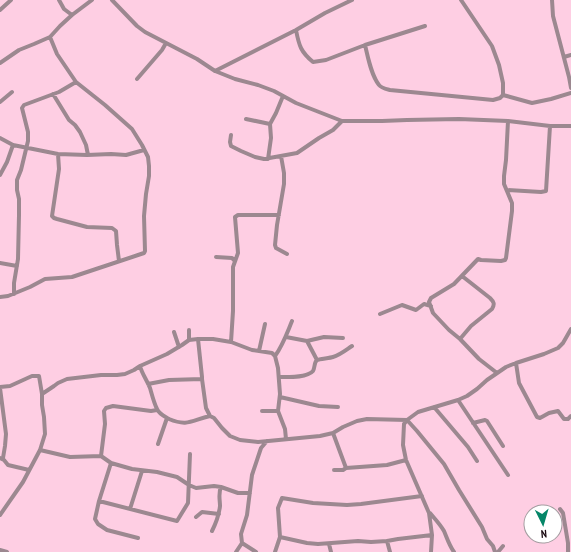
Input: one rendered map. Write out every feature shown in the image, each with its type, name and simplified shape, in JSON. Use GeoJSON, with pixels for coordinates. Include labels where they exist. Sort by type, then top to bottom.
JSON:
{"type":"FeatureCollection","features":[{"type":"Feature","properties":{"kind":"street"},"geometry":{"type":"LineString","coordinates":[[0,10],[11,0]]}},
{"type":"Feature","properties":{"kind":"street"},"geometry":{"type":"LineString","coordinates":[[59,0],[64,9],[72,15]]}},
{"type":"Feature","properties":{"kind":"street"},"geometry":{"type":"LineString","coordinates":[[0,63],[19,50],[50,37],[72,15],[92,0]]}},
{"type":"Feature","properties":{"kind":"street"},"geometry":{"type":"LineString","coordinates":[[112,0],[137,26],[145,32],[197,59],[215,71],[235,79],[258,84],[296,103],[342,121],[382,122],[459,119],[508,121],[550,126],[571,126]]}},
{"type":"Feature","properties":{"kind":"street"},"geometry":{"type":"LineString","coordinates":[[215,71],[352,0]]}},
{"type":"Feature","properties":{"kind":"street"},"geometry":{"type":"LineString","coordinates":[[462,0],[492,46],[499,65],[503,95]]}},
{"type":"Feature","properties":{"kind":"street"},"geometry":{"type":"LineString","coordinates":[[552,0],[553,16],[571,88]]}},
{"type":"Feature","properties":{"kind":"street"},"geometry":{"type":"LineString","coordinates":[[296,30],[298,41],[304,54],[313,62],[326,60],[425,26]]}},
{"type":"Feature","properties":{"kind":"street"},"geometry":{"type":"LineString","coordinates":[[0,297],[14,294],[45,279],[72,277],[144,253],[145,251],[145,206],[149,166],[148,157],[132,129],[76,82],[57,54],[50,37]]}},
{"type":"Feature","properties":{"kind":"street"},"geometry":{"type":"LineString","coordinates":[[137,79],[162,50],[166,43]]}},
{"type":"Feature","properties":{"kind":"street"},"geometry":{"type":"LineString","coordinates":[[365,46],[371,70],[378,85],[383,88],[390,90],[493,100],[500,98],[503,95]]}},
{"type":"Feature","properties":{"kind":"street"},"geometry":{"type":"LineString","coordinates":[[564,57],[571,55]]}},
{"type":"Feature","properties":{"kind":"street"},"geometry":{"type":"LineString","coordinates":[[14,294],[17,266],[19,215],[17,180],[28,135],[22,112],[22,106],[59,92],[76,82]]}},
{"type":"Feature","properties":{"kind":"street"},"geometry":{"type":"LineString","coordinates":[[0,102],[12,92]]}},
{"type":"Feature","properties":{"kind":"street"},"geometry":{"type":"LineString","coordinates":[[503,95],[532,104],[571,93]]}},
{"type":"Feature","properties":{"kind":"street"},"geometry":{"type":"LineString","coordinates":[[53,94],[69,120],[80,132],[88,155]]}},
{"type":"Feature","properties":{"kind":"street"},"geometry":{"type":"LineString","coordinates":[[268,159],[271,138],[270,124],[283,96]]}},
{"type":"Feature","properties":{"kind":"street"},"geometry":{"type":"LineString","coordinates":[[246,119],[270,124]]}},
{"type":"Feature","properties":{"kind":"street"},"geometry":{"type":"LineString","coordinates":[[231,135],[231,146],[255,157],[268,159],[297,153],[333,130],[342,121]]}},
{"type":"Feature","properties":{"kind":"street"},"geometry":{"type":"LineString","coordinates":[[497,374],[449,330],[433,313],[429,302],[431,298],[454,284],[478,259],[501,261],[505,260],[506,258],[512,211],[512,203],[504,184],[508,121]]}},
{"type":"Feature","properties":{"kind":"street"},"geometry":{"type":"LineString","coordinates":[[507,190],[546,191],[550,126]]}},
{"type":"Feature","properties":{"kind":"street"},"geometry":{"type":"LineString","coordinates":[[0,138],[13,145],[58,154],[126,155],[144,150]]}},
{"type":"Feature","properties":{"kind":"street"},"geometry":{"type":"LineString","coordinates":[[0,175],[7,162],[13,145]]}},
{"type":"Feature","properties":{"kind":"street"},"geometry":{"type":"LineString","coordinates":[[58,154],[59,169],[52,216],[56,220],[86,227],[112,228],[116,231],[119,261]]}},
{"type":"Feature","properties":{"kind":"street"},"geometry":{"type":"LineString","coordinates":[[281,156],[284,184],[275,245],[276,248],[286,254]]}},
{"type":"Feature","properties":{"kind":"street"},"geometry":{"type":"LineString","coordinates":[[231,342],[233,311],[232,276],[233,267],[238,253],[235,217],[242,214],[279,215]]}},
{"type":"Feature","properties":{"kind":"street"},"geometry":{"type":"LineString","coordinates":[[216,257],[232,258],[235,261]]}},
{"type":"Feature","properties":{"kind":"street"},"geometry":{"type":"LineString","coordinates":[[0,263],[17,266]]}},
{"type":"Feature","properties":{"kind":"street"},"geometry":{"type":"LineString","coordinates":[[460,339],[471,326],[494,306],[494,302],[490,298],[462,276]]}},
{"type":"Feature","properties":{"kind":"street"},"geometry":{"type":"LineString","coordinates":[[380,314],[402,305],[416,310],[424,304],[431,306]]}},
{"type":"Feature","properties":{"kind":"street"},"geometry":{"type":"LineString","coordinates":[[275,356],[286,337],[292,321]]}},
{"type":"Feature","properties":{"kind":"street"},"geometry":{"type":"LineString","coordinates":[[259,351],[265,324]]}},
{"type":"Feature","properties":{"kind":"street"},"geometry":{"type":"LineString","coordinates":[[431,552],[432,535],[429,513],[406,460],[403,445],[404,424],[418,412],[467,396],[506,367],[558,348],[563,343],[571,329]]}},
{"type":"Feature","properties":{"kind":"street"},"geometry":{"type":"LineString","coordinates":[[189,330],[189,340]]}},
{"type":"Feature","properties":{"kind":"street"},"geometry":{"type":"LineString","coordinates":[[174,332],[179,347]]}},
{"type":"Feature","properties":{"kind":"street"},"geometry":{"type":"LineString","coordinates":[[286,337],[307,341],[324,337],[343,338]]}},
{"type":"Feature","properties":{"kind":"street"},"geometry":{"type":"LineString","coordinates":[[198,339],[206,408],[210,416],[214,418],[230,436],[240,440],[258,442],[320,436],[333,433],[357,421],[366,419],[407,420],[418,431],[444,464],[482,527],[495,552]]}},
{"type":"Feature","properties":{"kind":"street"},"geometry":{"type":"LineString","coordinates":[[42,394],[67,380],[101,375],[117,375],[134,370],[167,354],[189,340],[213,339],[231,342],[252,350],[272,353],[275,356],[279,377],[280,394],[278,411],[285,429],[286,439]]}},
{"type":"Feature","properties":{"kind":"street"},"geometry":{"type":"LineString","coordinates":[[279,377],[308,375],[312,373],[317,360],[307,341]]}},
{"type":"Feature","properties":{"kind":"street"},"geometry":{"type":"LineString","coordinates":[[317,360],[334,357],[352,346]]}},
{"type":"Feature","properties":{"kind":"street"},"geometry":{"type":"LineString","coordinates":[[516,363],[519,383],[537,417],[540,418],[549,413],[558,411],[564,419],[568,419],[571,416]]}},
{"type":"Feature","properties":{"kind":"street"},"geometry":{"type":"LineString","coordinates":[[140,366],[157,410],[162,415],[183,423],[210,416]]}},
{"type":"Feature","properties":{"kind":"street"},"geometry":{"type":"LineString","coordinates":[[1,513],[29,470],[40,450],[45,434],[39,376],[32,376],[10,386],[0,388],[6,434],[5,446],[1,458],[8,465],[29,470]]}},
{"type":"Feature","properties":{"kind":"street"},"geometry":{"type":"LineString","coordinates":[[148,384],[169,380],[202,379]]}},
{"type":"Feature","properties":{"kind":"street"},"geometry":{"type":"LineString","coordinates":[[280,397],[319,406],[338,406]]}},
{"type":"Feature","properties":{"kind":"street"},"geometry":{"type":"LineString","coordinates":[[458,400],[508,476]]}},
{"type":"Feature","properties":{"kind":"street"},"geometry":{"type":"LineString","coordinates":[[101,456],[105,424],[104,411],[106,408],[113,406],[151,411],[157,410]]}},
{"type":"Feature","properties":{"kind":"street"},"geometry":{"type":"LineString","coordinates":[[434,408],[468,447],[477,461]]}},
{"type":"Feature","properties":{"kind":"street"},"geometry":{"type":"LineString","coordinates":[[262,411],[278,411]]}},
{"type":"Feature","properties":{"kind":"street"},"geometry":{"type":"LineString","coordinates":[[158,444],[167,418]]}},
{"type":"Feature","properties":{"kind":"street"},"geometry":{"type":"LineString","coordinates":[[473,423],[485,420],[487,421],[503,446]]}},
{"type":"Feature","properties":{"kind":"street"},"geometry":{"type":"LineString","coordinates":[[333,433],[346,468]]}},
{"type":"Feature","properties":{"kind":"street"},"geometry":{"type":"LineString","coordinates":[[236,552],[242,543],[241,534],[247,515],[252,475],[258,454],[267,441]]}},
{"type":"Feature","properties":{"kind":"street"},"geometry":{"type":"LineString","coordinates":[[40,450],[70,456],[101,456],[111,463],[132,469],[157,472],[177,477],[196,488],[214,486],[238,493],[250,493]]}},
{"type":"Feature","properties":{"kind":"street"},"geometry":{"type":"LineString","coordinates":[[99,502],[177,521],[188,503],[190,454]]}},
{"type":"Feature","properties":{"kind":"street"},"geometry":{"type":"LineString","coordinates":[[334,470],[387,466],[406,460]]}},
{"type":"Feature","properties":{"kind":"street"},"geometry":{"type":"LineString","coordinates":[[111,463],[94,518],[98,524],[107,530],[138,538]]}},
{"type":"Feature","properties":{"kind":"street"},"geometry":{"type":"LineString","coordinates":[[130,509],[142,471]]}},
{"type":"Feature","properties":{"kind":"street"},"geometry":{"type":"LineString","coordinates":[[212,531],[219,514],[219,491],[221,487]]}},
{"type":"Feature","properties":{"kind":"street"},"geometry":{"type":"LineString","coordinates":[[275,552],[280,537],[278,508],[282,498],[313,503],[347,505],[422,496]]}},
{"type":"Feature","properties":{"kind":"street"},"geometry":{"type":"LineString","coordinates":[[196,517],[202,512],[219,514]]}},
{"type":"Feature","properties":{"kind":"street"},"geometry":{"type":"LineString","coordinates":[[429,513],[439,523],[454,552]]}},
{"type":"Feature","properties":{"kind":"street"},"geometry":{"type":"LineString","coordinates":[[563,513],[568,552]]}},
{"type":"Feature","properties":{"kind":"street"},"geometry":{"type":"LineString","coordinates":[[280,537],[307,543],[329,544],[358,541],[387,541],[432,535]]}},
{"type":"Feature","properties":{"kind":"street"},"geometry":{"type":"LineString","coordinates":[[387,541],[390,552]]}},
{"type":"Feature","properties":{"kind":"street"},"geometry":{"type":"LineString","coordinates":[[242,543],[256,552]]}},
{"type":"Feature","properties":{"kind":"street"},"geometry":{"type":"LineString","coordinates":[[329,544],[331,552]]}},
{"type":"Feature","properties":{"kind":"street"},"geometry":{"type":"LineString","coordinates":[[498,552],[503,546]]}},
{"type":"Feature","properties":{"kind":"street"},"geometry":{"type":"LineString","coordinates":[[0,550],[7,552]]}}]}
